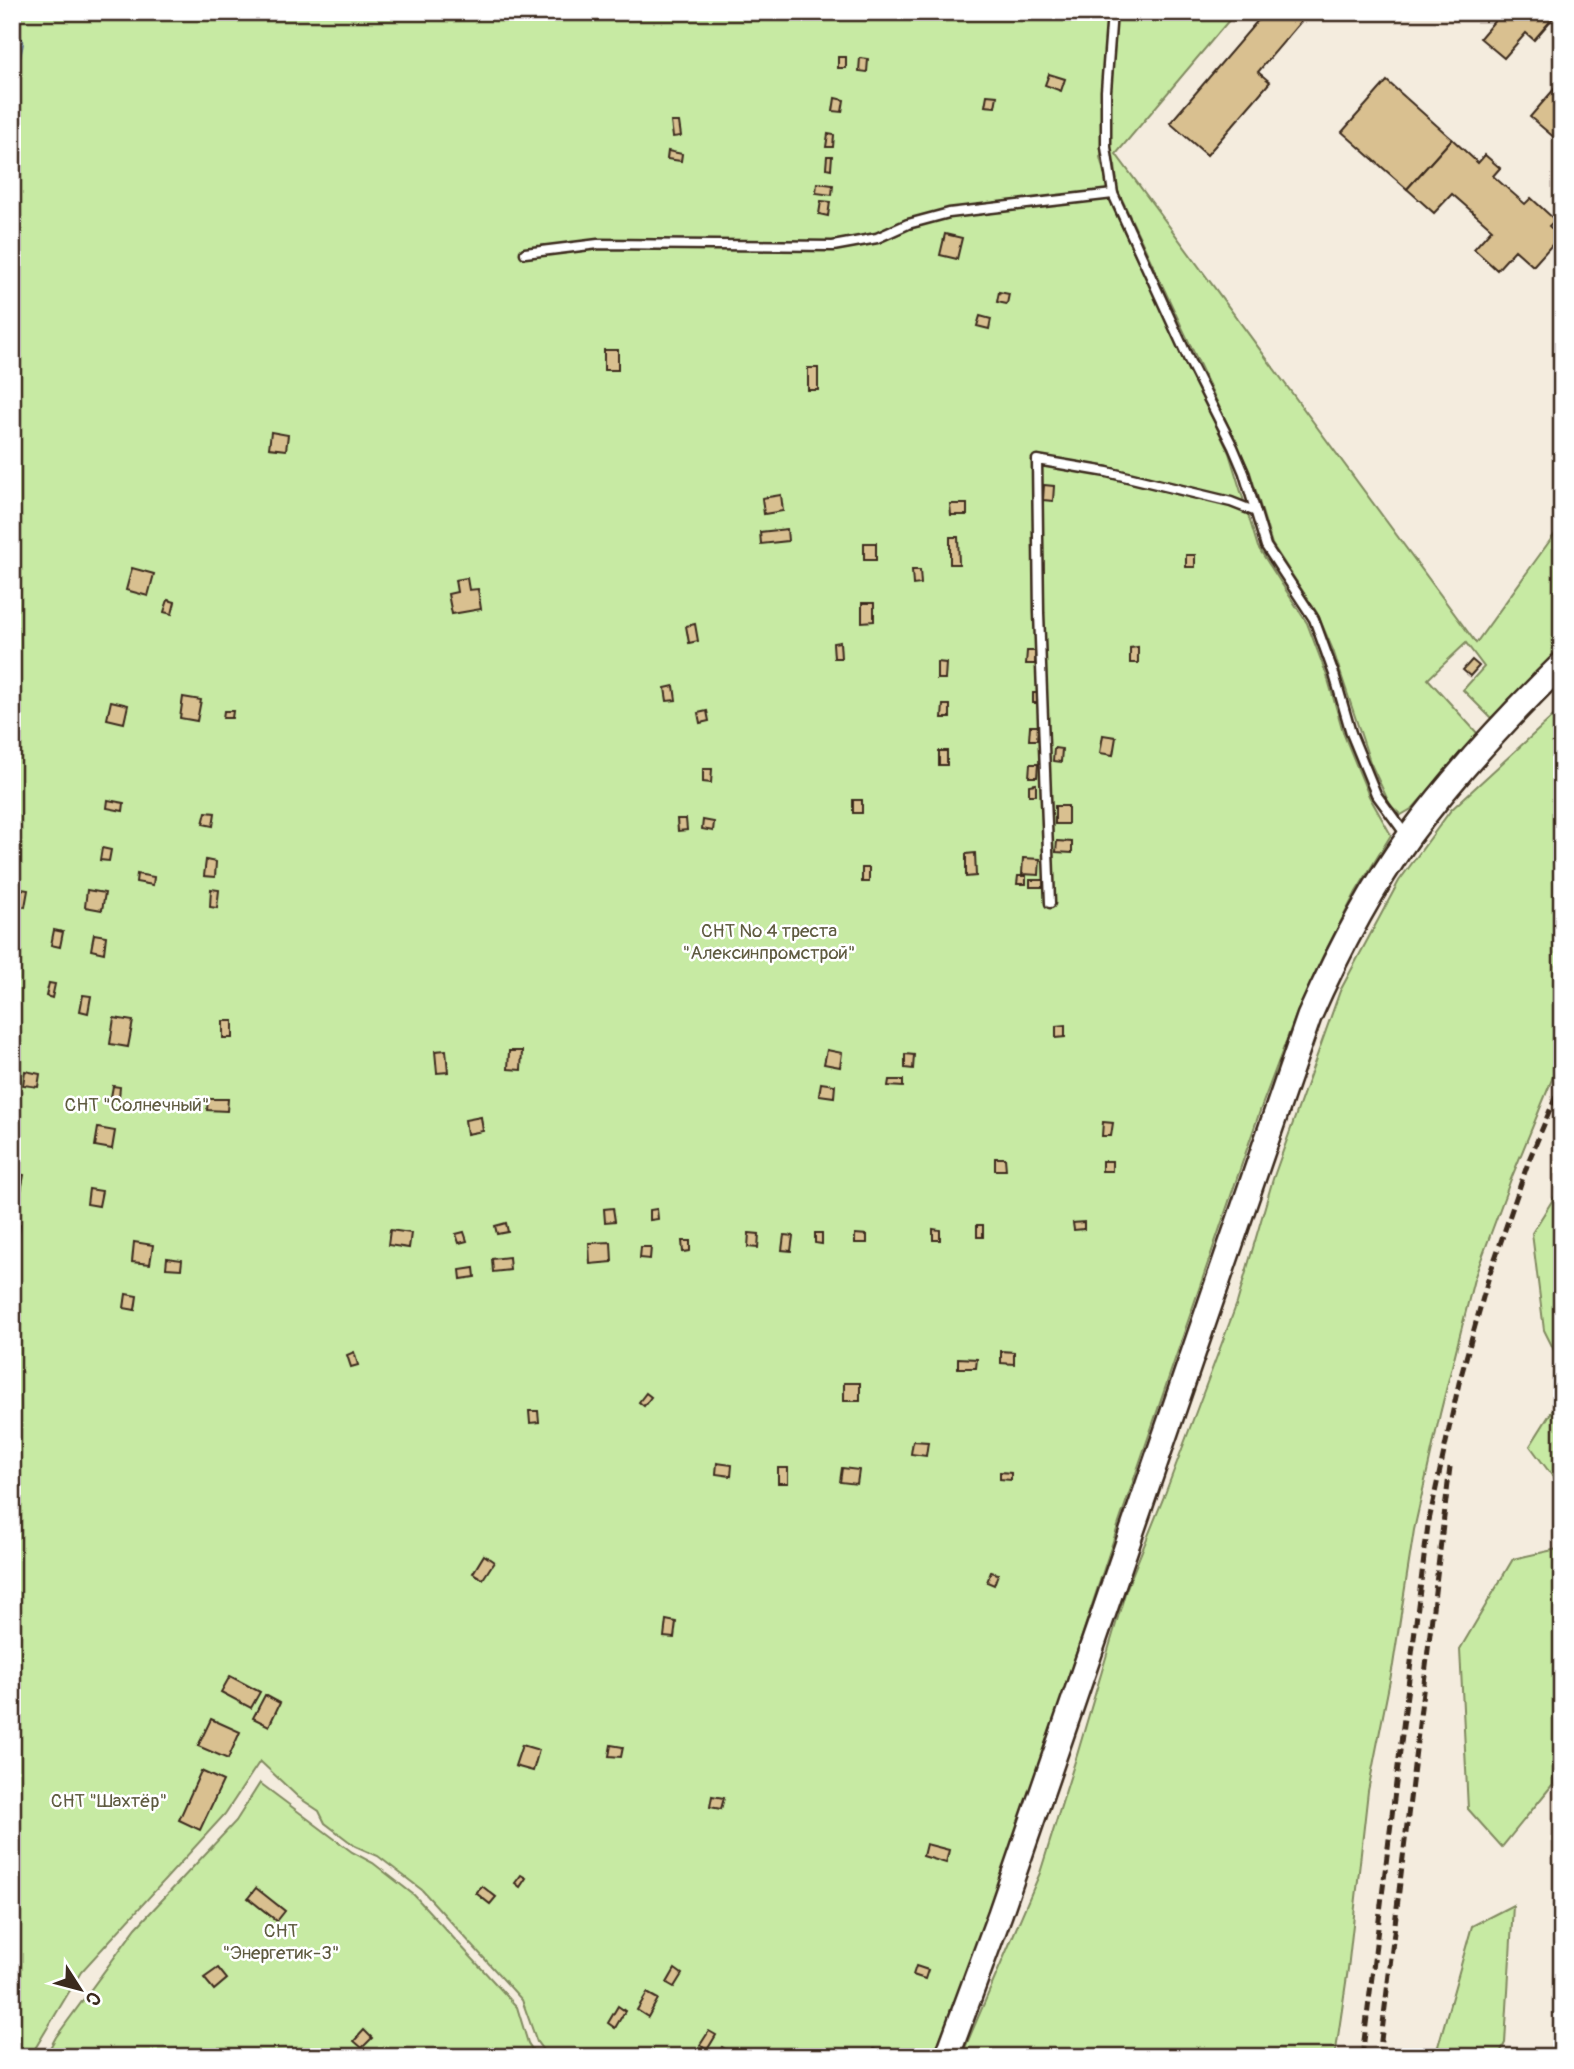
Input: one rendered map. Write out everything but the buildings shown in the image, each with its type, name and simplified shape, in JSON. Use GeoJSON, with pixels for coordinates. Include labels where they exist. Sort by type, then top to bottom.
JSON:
{"type":"FeatureCollection","features":[{"type":"Feature","properties":{"kind":"main road"},"geometry":{"type":"LineString","coordinates":[[947,2057],[1000,1914],[1309,1017],[1341,947],[1408,838],[1454,780],[1562,664]]}},
{"type":"Feature","properties":{"kind":"lane"},"geometry":{"type":"LineString","coordinates":[[1112,12],[1106,147],[1113,194],[1189,360],[1233,447],[1244,473],[1266,547],[1314,619],[1334,674],[1350,733],[1376,794],[1408,838]]}},
{"type":"Feature","properties":{"kind":"lane"},"geometry":{"type":"LineString","coordinates":[[525,253],[598,244],[833,246],[877,238],[908,224],[949,213],[1113,194]]}},
{"type":"Feature","properties":{"kind":"lane"},"geometry":{"type":"LineString","coordinates":[[1050,903],[1039,613],[1037,460],[1107,472],[1231,502],[1254,511]]}},
{"type":"Feature","properties":{"kind":"shaded area"},"geometry":{"type":"Polygon","coordinates":[[[1562,2001],[1562,2057],[1554,2057],[1562,2001]]]}},
{"type":"Feature","properties":{"kind":"green space","name":"СНТ № 4 треста \"Алексинпромстрой\""},"geometry":{"type":"Polygon","coordinates":[[[12,12],[1236,12],[1116,154],[1476,643],[1562,524],[1562,647],[1491,718],[1463,690],[1484,667],[1466,643],[1428,679],[1478,734],[1413,808],[1401,815],[1390,805],[1370,762],[1333,650],[1317,613],[1272,544],[1250,472],[1118,191],[1115,165],[1106,148],[1100,157],[1113,208],[1229,453],[1258,547],[1307,623],[1327,676],[1344,735],[1369,796],[1391,835],[1356,892],[1323,956],[1296,1015],[1261,1108],[1120,1520],[1001,1882],[933,2057],[548,2057],[537,2042],[522,2000],[422,1890],[378,1856],[355,1846],[325,1823],[319,1811],[298,1797],[260,1761],[225,1814],[81,1972],[30,2057],[12,2057],[12,12]]]}},
{"type":"Feature","properties":{"kind":"green space"},"geometry":{"type":"Polygon","coordinates":[[[1562,708],[1562,1055],[1511,1179],[1474,1279],[1440,1414],[1414,1530],[1393,1665],[1368,1791],[1335,2057],[961,2057],[1040,1873],[1126,1590],[1237,1303],[1273,1179],[1340,991],[1399,881],[1451,810],[1562,708]]]}},
{"type":"Feature","properties":{"kind":"green space"},"geometry":{"type":"Polygon","coordinates":[[[1562,1185],[1562,1352],[1555,1352],[1544,1330],[1532,1233],[1562,1185]]]}},
{"type":"Feature","properties":{"kind":"green space"},"geometry":{"type":"Polygon","coordinates":[[[1562,1395],[1562,1489],[1530,1446],[1562,1395]]]}},
{"type":"Feature","properties":{"kind":"green space"},"geometry":{"type":"Polygon","coordinates":[[[1562,1548],[1562,1637],[1553,1784],[1502,1847],[1468,1809],[1460,1649],[1513,1559],[1562,1548]]]}},
{"type":"Feature","properties":{"kind":"green space","name":"СНТ \"Энергетик-3\""},"geometry":{"type":"Polygon","coordinates":[[[260,1783],[414,1895],[517,2007],[528,2043],[537,2057],[45,2057],[56,2037],[136,1928],[236,1821],[260,1783]]]}},
{"type":"Feature","properties":{"kind":"green space"},"geometry":{"type":"Polygon","coordinates":[[[1513,1905],[1505,2043],[1498,2057],[1435,2057],[1472,1926],[1513,1905]]]}},
{"type":"Feature","properties":{"kind":"water"},"geometry":{"type":"Polygon","coordinates":[[[12,33],[20,35],[23,44],[12,94],[12,33]]]}},
{"type":"Feature","properties":{"kind":"railway"},"geometry":{"type":"LineString","coordinates":[[1362,2057],[1428,1525],[1459,1383],[1489,1276],[1529,1160],[1562,1082]]}},
{"type":"Feature","properties":{"kind":"railway"},"geometry":{"type":"LineString","coordinates":[[1379,2057],[1450,1467]]}},
{"type":"Feature","properties":{"kind":"park label","name":"СНТ \"Солнечный\""},"geometry":{"type":"Point","coordinates":[137,1105]}},
{"type":"Feature","properties":{"kind":"park label","name":"СНТ \"Шахтёр\""},"geometry":{"type":"Point","coordinates":[109,1801]}}]}
